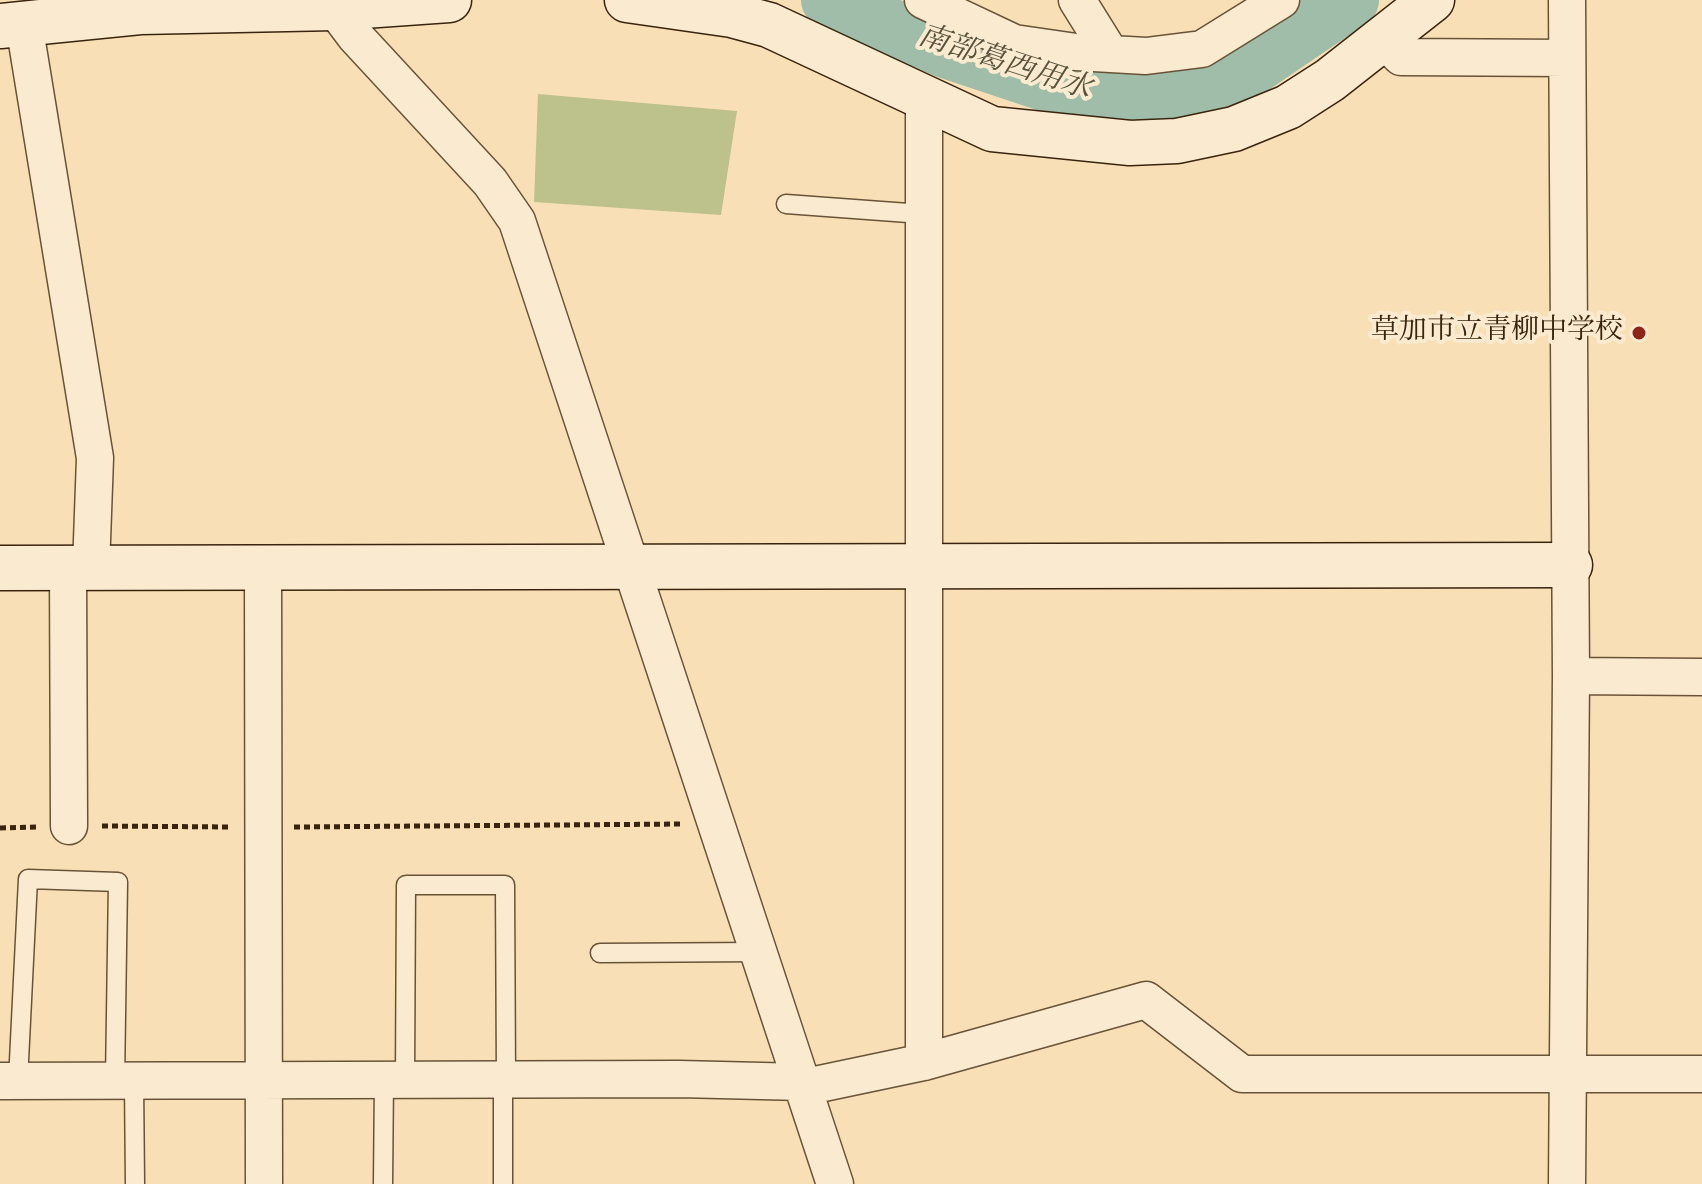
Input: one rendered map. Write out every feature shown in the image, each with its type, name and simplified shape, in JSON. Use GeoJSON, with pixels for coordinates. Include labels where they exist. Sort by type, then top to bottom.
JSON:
{"type":"FeatureCollection","features":[{"type":"Feature","properties":{"kind":"street"},"geometry":{"type":"LineString","coordinates":[[69,826],[79,568],[95,458],[12,25],[140,12],[449,0]]}},
{"type":"Feature","properties":{"kind":"street"},"geometry":{"type":"LineString","coordinates":[[627,0],[732,15],[769,25],[819,45],[924,100],[992,129],[1130,143],[1177,141],[1234,129],[1288,107],[1432,0]]}},
{"type":"Feature","properties":{"kind":"street"},"geometry":{"type":"LineString","coordinates":[[923,0],[1014,43],[1146,56],[1202,49],[1273,2]]}},
{"type":"Feature","properties":{"kind":"street"},"geometry":{"type":"LineString","coordinates":[[1077,0],[1110,53]]}},
{"type":"Feature","properties":{"kind":"street"},"geometry":{"type":"LineString","coordinates":[[1567,0],[1571,676],[1567,1184]]}},
{"type":"Feature","properties":{"kind":"street"},"geometry":{"type":"LineString","coordinates":[[331,4],[490,182],[517,221],[835,1184]]}},
{"type":"Feature","properties":{"kind":"street"},"geometry":{"type":"LineString","coordinates":[[1383,39],[1401,57],[1567,58]]}},
{"type":"Feature","properties":{"kind":"street"},"geometry":{"type":"LineString","coordinates":[[924,100],[924,1062]]}},
{"type":"Feature","properties":{"kind":"street"},"geometry":{"type":"LineString","coordinates":[[0,568],[1570,565]]}},
{"type":"Feature","properties":{"kind":"street"},"geometry":{"type":"LineString","coordinates":[[263,566],[264,1184]]}},
{"type":"Feature","properties":{"kind":"street"},"geometry":{"type":"LineString","coordinates":[[1571,676],[1702,677]]}},
{"type":"Feature","properties":{"kind":"street"},"geometry":{"type":"LineString","coordinates":[[9,1081],[394,1079],[804,1085],[924,1062],[1146,1000],[1242,1074],[1702,1074]]}},
{"type":"Feature","properties":{"kind":"lane"},"geometry":{"type":"LineString","coordinates":[[786,204],[922,214]]}},
{"type":"Feature","properties":{"kind":"lane"},"geometry":{"type":"LineString","coordinates":[[9,1081],[28,879],[118,882],[124,1082],[135,1184]]}},
{"type":"Feature","properties":{"kind":"lane"},"geometry":{"type":"LineString","coordinates":[[383,1184],[394,1079],[406,885],[505,885],[503,1184]]}},
{"type":"Feature","properties":{"kind":"lane"},"geometry":{"type":"LineString","coordinates":[[600,953],[760,952]]}},
{"type":"Feature","properties":{"kind":"path"},"geometry":{"type":"LineString","coordinates":[[0,828],[717,824]]}},
{"type":"Feature","properties":{"kind":"green space"},"geometry":{"type":"Polygon","coordinates":[[[538,94],[737,111],[721,215],[534,202],[538,94]]]}},
{"type":"Feature","properties":{"kind":"waterway","name":"南部葛西用水"},"geometry":{"type":"LineString","coordinates":[[829,0],[948,51],[1083,96],[1127,99],[1223,87],[1351,0]]}},
{"type":"Feature","properties":{"kind":"place","name":"草加市立青柳中学校"},"geometry":{"type":"Point","coordinates":[1639,333]}}]}
